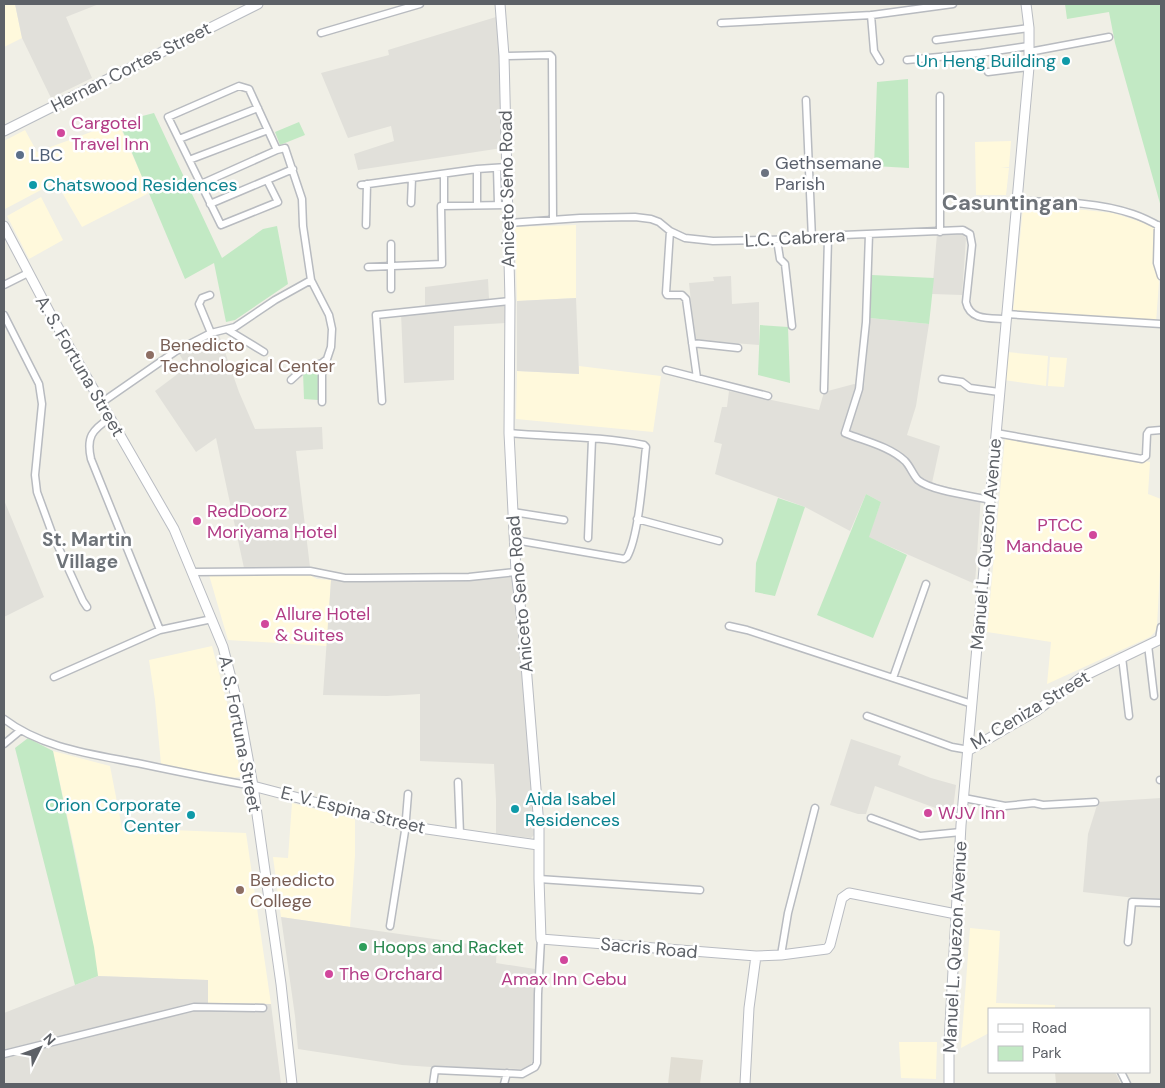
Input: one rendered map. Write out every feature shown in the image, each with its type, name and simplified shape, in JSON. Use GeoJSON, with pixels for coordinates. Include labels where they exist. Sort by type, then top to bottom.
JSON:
{"type":"FeatureCollection","features":[{"type":"Feature","properties":{"kind":"main road","name":"Hernan Cortes Street"},"geometry":{"type":"LineString","coordinates":[[4,131],[258,4]]}},
{"type":"Feature","properties":{"kind":"main road","name":"Aniceto Seno Road"},"geometry":{"type":"LineString","coordinates":[[500,4],[504,56],[502,168],[508,205],[510,301],[509,433],[516,572],[523,628],[539,826],[538,845],[542,939]]}},
{"type":"Feature","properties":{"kind":"main road","name":"Manuel L. Quezon Avenue"},"geometry":{"type":"LineString","coordinates":[[948,1084],[961,832],[1029,67],[1026,4]]}},
{"type":"Feature","properties":{"kind":"main road","name":"A. S. Fortuna Street"},"geometry":{"type":"LineString","coordinates":[[4,226],[28,273],[174,529],[222,647],[234,685],[253,786],[281,984],[292,1084]]}},
{"type":"Feature","properties":{"kind":"main road","name":"M. Ceniza Street"},"geometry":{"type":"LineString","coordinates":[[968,750],[1036,710],[1082,677],[1160,639]]}},
{"type":"Feature","properties":{"kind":"main road","name":"E. V. Espina Street"},"geometry":{"type":"LineString","coordinates":[[253,786],[406,826],[538,845]]}},
{"type":"Feature","properties":{"kind":"main road","name":"Sacris Road"},"geometry":{"type":"LineString","coordinates":[[542,939],[756,956],[781,955],[827,949],[830,945],[842,898],[849,893],[956,914]]}},
{"type":"Feature","properties":{"kind":"main road"},"geometry":{"type":"LineString","coordinates":[[745,1084],[749,1008],[756,956]]}},
{"type":"Feature","properties":{"kind":"street"},"geometry":{"type":"LineString","coordinates":[[321,33],[420,4]]}},
{"type":"Feature","properties":{"kind":"street"},"geometry":{"type":"LineString","coordinates":[[721,23],[871,15],[953,4]]}},
{"type":"Feature","properties":{"kind":"street"},"geometry":{"type":"LineString","coordinates":[[871,15],[874,51],[880,60]]}},
{"type":"Feature","properties":{"kind":"street"},"geometry":{"type":"LineString","coordinates":[[936,40],[1028,28]]}},
{"type":"Feature","properties":{"kind":"street"},"geometry":{"type":"LineString","coordinates":[[907,60],[1029,49],[1109,38]]}},
{"type":"Feature","properties":{"kind":"street"},"geometry":{"type":"LineString","coordinates":[[504,56],[552,56],[553,219]]}},
{"type":"Feature","properties":{"kind":"street"},"geometry":{"type":"LineString","coordinates":[[988,72],[1029,67]]}},
{"type":"Feature","properties":{"kind":"street"},"geometry":{"type":"LineString","coordinates":[[267,180],[278,202],[221,225],[168,117],[239,86],[250,89],[277,150]]}},
{"type":"Feature","properties":{"kind":"street"},"geometry":{"type":"LineString","coordinates":[[940,96],[940,232]]}},
{"type":"Feature","properties":{"kind":"street"},"geometry":{"type":"LineString","coordinates":[[806,100],[812,239]]}},
{"type":"Feature","properties":{"kind":"street"},"geometry":{"type":"LineString","coordinates":[[179,139],[258,108]]}},
{"type":"Feature","properties":{"kind":"street"},"geometry":{"type":"LineString","coordinates":[[189,160],[268,130]]}},
{"type":"Feature","properties":{"kind":"street"},"geometry":{"type":"LineString","coordinates":[[200,184],[277,150],[286,148],[302,199],[303,226],[312,280],[329,315],[332,328],[331,347],[327,359],[322,363],[302,370],[291,380]]}},
{"type":"Feature","properties":{"kind":"street"},"geometry":{"type":"LineString","coordinates":[[366,225],[364,185],[477,169],[502,168],[498,204]]}},
{"type":"Feature","properties":{"kind":"street"},"geometry":{"type":"LineString","coordinates":[[210,204],[292,169]]}},
{"type":"Feature","properties":{"kind":"street"},"geometry":{"type":"LineString","coordinates":[[477,169],[477,204]]}},
{"type":"Feature","properties":{"kind":"street"},"geometry":{"type":"LineString","coordinates":[[444,174],[444,204]]}},
{"type":"Feature","properties":{"kind":"street"},"geometry":{"type":"LineString","coordinates":[[411,203],[412,178]]}},
{"type":"Feature","properties":{"kind":"street"},"geometry":{"type":"LineString","coordinates":[[1016,201],[1066,202],[1103,206],[1135,214],[1160,226],[1156,263],[1161,276]]}},
{"type":"Feature","properties":{"kind":"street"},"geometry":{"type":"LineString","coordinates":[[368,267],[442,264],[441,206],[508,205]]}},
{"type":"Feature","properties":{"kind":"street","name":"L.C. Cabrera"},"geometry":{"type":"LineString","coordinates":[[508,223],[553,219],[634,217],[659,222],[670,231],[685,238],[712,241],[812,239],[869,234],[963,230],[970,234],[972,245],[966,302],[970,312],[982,318],[1006,316]]}},
{"type":"Feature","properties":{"kind":"street"},"geometry":{"type":"LineString","coordinates":[[670,231],[666,293],[668,295],[682,295],[686,299],[697,378]]}},
{"type":"Feature","properties":{"kind":"street"},"geometry":{"type":"LineString","coordinates":[[869,234],[866,322],[860,389],[845,433],[896,454],[905,461],[918,480],[932,487],[990,500]]}},
{"type":"Feature","properties":{"kind":"street"},"geometry":{"type":"LineString","coordinates":[[824,390],[828,238]]}},
{"type":"Feature","properties":{"kind":"street"},"geometry":{"type":"LineString","coordinates":[[777,240],[780,259],[785,264],[792,326]]}},
{"type":"Feature","properties":{"kind":"street"},"geometry":{"type":"LineString","coordinates":[[391,244],[391,289]]}},
{"type":"Feature","properties":{"kind":"street"},"geometry":{"type":"LineString","coordinates":[[4,285],[28,273]]}},
{"type":"Feature","properties":{"kind":"street"},"geometry":{"type":"LineString","coordinates":[[101,403],[176,351],[210,333],[235,327],[275,300],[312,280]]}},
{"type":"Feature","properties":{"kind":"street"},"geometry":{"type":"LineString","coordinates":[[210,296],[202,298],[199,304],[210,333]]}},
{"type":"Feature","properties":{"kind":"street"},"geometry":{"type":"LineString","coordinates":[[382,401],[376,315],[510,301]]}},
{"type":"Feature","properties":{"kind":"street"},"geometry":{"type":"LineString","coordinates":[[4,315],[39,384],[42,404],[35,475],[36,492],[52,533],[87,607]]}},
{"type":"Feature","properties":{"kind":"street"},"geometry":{"type":"LineString","coordinates":[[1006,316],[1161,324],[1161,318]]}},
{"type":"Feature","properties":{"kind":"street"},"geometry":{"type":"LineString","coordinates":[[228,330],[264,352]]}},
{"type":"Feature","properties":{"kind":"street"},"geometry":{"type":"LineString","coordinates":[[692,343],[738,348]]}},
{"type":"Feature","properties":{"kind":"street"},"geometry":{"type":"LineString","coordinates":[[322,363],[322,402]]}},
{"type":"Feature","properties":{"kind":"street"},"geometry":{"type":"LineString","coordinates":[[666,370],[768,396]]}},
{"type":"Feature","properties":{"kind":"street"},"geometry":{"type":"LineString","coordinates":[[942,379],[962,382],[970,388],[999,392]]}},
{"type":"Feature","properties":{"kind":"street"},"geometry":{"type":"LineString","coordinates":[[110,418],[98,426],[92,434],[89,443],[91,459],[160,630]]}},
{"type":"Feature","properties":{"kind":"street"},"geometry":{"type":"LineString","coordinates":[[996,433],[1142,459],[1146,456],[1147,434],[1149,431],[1161,430]]}},
{"type":"Feature","properties":{"kind":"street"},"geometry":{"type":"LineString","coordinates":[[509,433],[617,440],[646,447],[637,519],[629,555],[624,559],[515,540]]}},
{"type":"Feature","properties":{"kind":"street"},"geometry":{"type":"LineString","coordinates":[[588,538],[592,439]]}},
{"type":"Feature","properties":{"kind":"street"},"geometry":{"type":"LineString","coordinates":[[513,512],[564,520]]}},
{"type":"Feature","properties":{"kind":"street"},"geometry":{"type":"LineString","coordinates":[[637,519],[719,541]]}},
{"type":"Feature","properties":{"kind":"street"},"geometry":{"type":"LineString","coordinates":[[193,572],[310,571],[345,578],[469,578],[516,572]]}},
{"type":"Feature","properties":{"kind":"street"},"geometry":{"type":"LineString","coordinates":[[893,678],[926,584]]}},
{"type":"Feature","properties":{"kind":"street"},"geometry":{"type":"LineString","coordinates":[[54,676],[160,630],[212,620]]}},
{"type":"Feature","properties":{"kind":"street"},"geometry":{"type":"LineString","coordinates":[[729,626],[747,630],[972,704]]}},
{"type":"Feature","properties":{"kind":"street"},"geometry":{"type":"LineString","coordinates":[[1160,639],[1161,627]]}},
{"type":"Feature","properties":{"kind":"street"},"geometry":{"type":"LineString","coordinates":[[1148,645],[1154,696]]}},
{"type":"Feature","properties":{"kind":"street"},"geometry":{"type":"LineString","coordinates":[[1122,657],[1129,716]]}},
{"type":"Feature","properties":{"kind":"street","name":"M. Ceniza Street"},"geometry":{"type":"LineString","coordinates":[[867,716],[952,747],[968,750]]}},
{"type":"Feature","properties":{"kind":"street"},"geometry":{"type":"LineString","coordinates":[[4,719],[20,730],[4,744]]}},
{"type":"Feature","properties":{"kind":"street","name":"E. V. Espina Street"},"geometry":{"type":"LineString","coordinates":[[20,730],[62,748],[203,778],[253,786]]}},
{"type":"Feature","properties":{"kind":"street"},"geometry":{"type":"LineString","coordinates":[[458,782],[460,834]]}},
{"type":"Feature","properties":{"kind":"street"},"geometry":{"type":"LineString","coordinates":[[390,926],[406,826],[408,794]]}},
{"type":"Feature","properties":{"kind":"street"},"geometry":{"type":"LineString","coordinates":[[964,798],[1005,806],[1034,803],[1044,805],[1095,802]]}},
{"type":"Feature","properties":{"kind":"street"},"geometry":{"type":"LineString","coordinates":[[781,955],[788,913],[815,808]]}},
{"type":"Feature","properties":{"kind":"street"},"geometry":{"type":"LineString","coordinates":[[871,818],[920,836],[961,832]]}},
{"type":"Feature","properties":{"kind":"street"},"geometry":{"type":"LineString","coordinates":[[539,879],[700,890]]}},
{"type":"Feature","properties":{"kind":"street"},"geometry":{"type":"LineString","coordinates":[[1128,942],[1132,902],[1161,903]]}},
{"type":"Feature","properties":{"kind":"street","name":"Aniceto Seno Road"},"geometry":{"type":"LineString","coordinates":[[433,1084],[435,1070],[522,1074],[535,1067],[537,1063],[538,994],[542,939]]}},
{"type":"Feature","properties":{"kind":"street"},"geometry":{"type":"LineString","coordinates":[[4,1054],[194,1007],[263,1008]]}},
{"type":"Feature","properties":{"kind":"street"},"geometry":{"type":"LineString","coordinates":[[504,1084],[507,1073]]}},
{"type":"Feature","properties":{"kind":"shaded area"},"geometry":{"type":"Polygon","coordinates":[[[4,4],[15,4],[22,38],[4,47],[4,4]]]}},
{"type":"Feature","properties":{"kind":"shaded area"},"geometry":{"type":"Polygon","coordinates":[[[15,4],[99,4],[66,17],[92,78],[51,98],[22,38],[15,4]]]}},
{"type":"Feature","properties":{"kind":"shaded area"},"geometry":{"type":"Polygon","coordinates":[[[496,17],[502,148],[358,170],[354,154],[394,141],[391,126],[348,138],[321,73],[389,55],[388,50],[496,17]]]}},
{"type":"Feature","properties":{"kind":"shaded area"},"geometry":{"type":"Polygon","coordinates":[[[118,122],[149,193],[82,227],[56,182],[5,209],[4,141],[25,130],[37,152],[118,122]]]}},
{"type":"Feature","properties":{"kind":"shaded area"},"geometry":{"type":"Polygon","coordinates":[[[1011,141],[1009,167],[1001,168],[1009,168],[1006,195],[976,195],[975,142],[1011,141]]]}},
{"type":"Feature","properties":{"kind":"shaded area"},"geometry":{"type":"Polygon","coordinates":[[[41,197],[63,240],[29,259],[7,216],[41,197]]]}},
{"type":"Feature","properties":{"kind":"shaded area"},"geometry":{"type":"Polygon","coordinates":[[[1023,207],[1113,213],[1154,226],[1153,263],[1159,282],[1156,322],[1013,312],[1023,207]]]}},
{"type":"Feature","properties":{"kind":"shaded area"},"geometry":{"type":"Polygon","coordinates":[[[576,225],[576,298],[517,301],[515,227],[576,225]]]}},
{"type":"Feature","properties":{"kind":"shaded area"},"geometry":{"type":"Polygon","coordinates":[[[937,234],[962,234],[966,238],[962,295],[932,294],[937,234]]]}},
{"type":"Feature","properties":{"kind":"shaded area"},"geometry":{"type":"Polygon","coordinates":[[[731,276],[732,304],[759,302],[759,345],[695,340],[689,283],[714,281],[713,277],[731,276]]]}},
{"type":"Feature","properties":{"kind":"shaded area"},"geometry":{"type":"Polygon","coordinates":[[[488,279],[489,299],[425,306],[425,287],[488,279]]]}},
{"type":"Feature","properties":{"kind":"shaded area"},"geometry":{"type":"Polygon","coordinates":[[[576,298],[579,374],[517,371],[517,301],[576,298]]]}},
{"type":"Feature","properties":{"kind":"shaded area"},"geometry":{"type":"Polygon","coordinates":[[[505,304],[506,323],[454,326],[454,380],[404,383],[401,313],[505,304]]]}},
{"type":"Feature","properties":{"kind":"shaded area"},"geometry":{"type":"Polygon","coordinates":[[[870,318],[929,324],[916,406],[907,435],[940,446],[932,483],[981,495],[975,584],[868,537],[881,502],[866,494],[850,531],[805,507],[715,474],[722,444],[714,442],[722,407],[727,407],[729,391],[819,410],[824,392],[854,384],[864,386],[870,318]]]}},
{"type":"Feature","properties":{"kind":"shaded area"},"geometry":{"type":"Polygon","coordinates":[[[219,335],[239,392],[255,429],[322,427],[323,449],[296,451],[310,567],[244,568],[216,438],[196,452],[155,391],[187,367],[178,352],[200,341],[219,335]]]}},
{"type":"Feature","properties":{"kind":"shaded area"},"geometry":{"type":"Polygon","coordinates":[[[1007,352],[1048,356],[1046,386],[1004,380],[1007,352]]]}},
{"type":"Feature","properties":{"kind":"shaded area"},"geometry":{"type":"Polygon","coordinates":[[[1050,357],[1067,358],[1064,387],[1048,386],[1050,357]]]}},
{"type":"Feature","properties":{"kind":"shaded area"},"geometry":{"type":"Polygon","coordinates":[[[579,366],[661,376],[653,432],[516,419],[517,371],[579,374],[579,366]]]}},
{"type":"Feature","properties":{"kind":"shaded area"},"geometry":{"type":"Polygon","coordinates":[[[1005,438],[1150,462],[1148,494],[1161,499],[1161,551],[1157,626],[1155,632],[1150,637],[1047,684],[1051,642],[987,632],[1005,438]]]}},
{"type":"Feature","properties":{"kind":"shaded area"},"geometry":{"type":"Polygon","coordinates":[[[4,500],[44,597],[4,617],[4,500]]]}},
{"type":"Feature","properties":{"kind":"shaded area"},"geometry":{"type":"Polygon","coordinates":[[[225,573],[308,574],[317,579],[331,580],[327,646],[228,640],[209,575],[225,573]]]}},
{"type":"Feature","properties":{"kind":"shaded area"},"geometry":{"type":"Polygon","coordinates":[[[513,577],[536,830],[531,838],[496,834],[494,764],[420,761],[420,694],[387,696],[323,695],[331,580],[368,582],[370,579],[444,580],[513,577]]]}},
{"type":"Feature","properties":{"kind":"shaded area"},"geometry":{"type":"Polygon","coordinates":[[[212,646],[230,714],[241,777],[228,778],[161,764],[149,660],[212,646]]]}},
{"type":"Feature","properties":{"kind":"shaded area"},"geometry":{"type":"Polygon","coordinates":[[[851,739],[901,756],[898,765],[931,778],[956,785],[953,809],[941,810],[875,786],[866,814],[858,814],[830,805],[851,739]]]}},
{"type":"Feature","properties":{"kind":"shaded area"},"geometry":{"type":"Polygon","coordinates":[[[53,751],[110,766],[122,828],[246,833],[271,1004],[208,1003],[207,980],[98,976],[78,865],[53,751]]]}},
{"type":"Feature","properties":{"kind":"shaded area"},"geometry":{"type":"Polygon","coordinates":[[[1161,798],[1161,901],[1083,892],[1088,834],[1098,802],[1161,798]]]}},
{"type":"Feature","properties":{"kind":"shaded area"},"geometry":{"type":"Polygon","coordinates":[[[292,803],[355,819],[355,855],[350,927],[281,917],[273,857],[288,858],[292,803]]]}},
{"type":"Feature","properties":{"kind":"shaded area"},"geometry":{"type":"Polygon","coordinates":[[[281,917],[497,948],[496,963],[535,969],[532,1062],[525,1069],[431,1067],[402,1065],[298,1049],[281,917]]]}},
{"type":"Feature","properties":{"kind":"shaded area"},"geometry":{"type":"Polygon","coordinates":[[[970,928],[1000,931],[996,1003],[1055,1005],[1055,1008],[988,1008],[988,1034],[961,1048],[970,928]]]}},
{"type":"Feature","properties":{"kind":"shaded area"},"geometry":{"type":"Polygon","coordinates":[[[98,976],[208,980],[208,1003],[271,1004],[281,1084],[4,1084],[4,1013],[98,976]]]}},
{"type":"Feature","properties":{"kind":"shaded area"},"geometry":{"type":"Polygon","coordinates":[[[899,1042],[937,1042],[936,1079],[901,1078],[899,1042]]]}},
{"type":"Feature","properties":{"kind":"shaded area"},"geometry":{"type":"Polygon","coordinates":[[[671,1057],[703,1060],[700,1084],[668,1084],[671,1057]]]}},
{"type":"Feature","properties":{"kind":"shaded area"},"geometry":{"type":"Polygon","coordinates":[[[1055,1073],[1116,1073],[1121,1084],[1056,1084],[1055,1073]]]}},
{"type":"Feature","properties":{"kind":"green space"},"geometry":{"type":"Polygon","coordinates":[[[1065,4],[1161,4],[1161,207],[1115,43],[1109,12],[1067,19],[1065,4]]]}},
{"type":"Feature","properties":{"kind":"green space"},"geometry":{"type":"Polygon","coordinates":[[[908,79],[909,168],[874,166],[877,82],[908,79]]]}},
{"type":"Feature","properties":{"kind":"green space"},"geometry":{"type":"Polygon","coordinates":[[[154,113],[222,258],[263,229],[277,226],[288,284],[235,320],[226,322],[214,263],[185,279],[119,122],[154,113]]]}},
{"type":"Feature","properties":{"kind":"green space"},"geometry":{"type":"Polygon","coordinates":[[[299,122],[305,135],[280,145],[275,132],[299,122]]]}},
{"type":"Feature","properties":{"kind":"green space"},"geometry":{"type":"Polygon","coordinates":[[[872,275],[934,278],[929,324],[870,318],[872,275]]]}},
{"type":"Feature","properties":{"kind":"green space"},"geometry":{"type":"Polygon","coordinates":[[[760,325],[788,327],[790,383],[758,375],[760,325]]]}},
{"type":"Feature","properties":{"kind":"green space"},"geometry":{"type":"Polygon","coordinates":[[[303,372],[318,372],[318,400],[304,399],[303,372]]]}},
{"type":"Feature","properties":{"kind":"green space"},"geometry":{"type":"Polygon","coordinates":[[[866,494],[881,502],[869,537],[907,555],[873,638],[817,615],[866,494]]]}},
{"type":"Feature","properties":{"kind":"green space"},"geometry":{"type":"Polygon","coordinates":[[[778,498],[805,507],[775,596],[755,592],[756,563],[778,498]]]}},
{"type":"Feature","properties":{"kind":"green space"},"geometry":{"type":"Polygon","coordinates":[[[28,738],[53,751],[94,947],[98,976],[75,985],[15,748],[28,738]]]}},
{"type":"Feature","properties":{"kind":"place","name":"Un Heng Building"},"geometry":{"type":"Point","coordinates":[1066,61]}},
{"type":"Feature","properties":{"kind":"place","name":"Cargotel Travel Inn"},"geometry":{"type":"Point","coordinates":[61,133]}},
{"type":"Feature","properties":{"kind":"place","name":"LBC"},"geometry":{"type":"Point","coordinates":[20,155]}},
{"type":"Feature","properties":{"kind":"place","name":"Gethsemane Parish"},"geometry":{"type":"Point","coordinates":[765,173]}},
{"type":"Feature","properties":{"kind":"place","name":"Chatswood Residences"},"geometry":{"type":"Point","coordinates":[33,185]}},
{"type":"Feature","properties":{"kind":"place","name":"Benedicto Technological Center"},"geometry":{"type":"Point","coordinates":[150,355]}},
{"type":"Feature","properties":{"kind":"place","name":"RedDoorz Moriyama Hotel"},"geometry":{"type":"Point","coordinates":[197,521]}},
{"type":"Feature","properties":{"kind":"place","name":"PTCC Mandaue"},"geometry":{"type":"Point","coordinates":[1093,535]}},
{"type":"Feature","properties":{"kind":"place","name":"Allure Hotel & Suites"},"geometry":{"type":"Point","coordinates":[265,624]}},
{"type":"Feature","properties":{"kind":"place","name":"Aida Isabel Residences"},"geometry":{"type":"Point","coordinates":[515,809]}},
{"type":"Feature","properties":{"kind":"place","name":"WJV Inn"},"geometry":{"type":"Point","coordinates":[928,813]}},
{"type":"Feature","properties":{"kind":"place","name":"Orion Corporate Center"},"geometry":{"type":"Point","coordinates":[191,815]}},
{"type":"Feature","properties":{"kind":"place","name":"Benedicto College"},"geometry":{"type":"Point","coordinates":[240,890]}},
{"type":"Feature","properties":{"kind":"place","name":"Hoops and Racket"},"geometry":{"type":"Point","coordinates":[363,947]}},
{"type":"Feature","properties":{"kind":"place","name":"Amax Inn Cebu"},"geometry":{"type":"Point","coordinates":[564,960]}},
{"type":"Feature","properties":{"kind":"place","name":"The Orchard"},"geometry":{"type":"Point","coordinates":[329,974]}},
{"type":"Feature","properties":{"kind":"district","name":"Casuntingan"},"geometry":{"type":"Point","coordinates":[1010,202]}},
{"type":"Feature","properties":{"kind":"district","name":"St. Martin Village"},"geometry":{"type":"Point","coordinates":[87,550]}}]}
